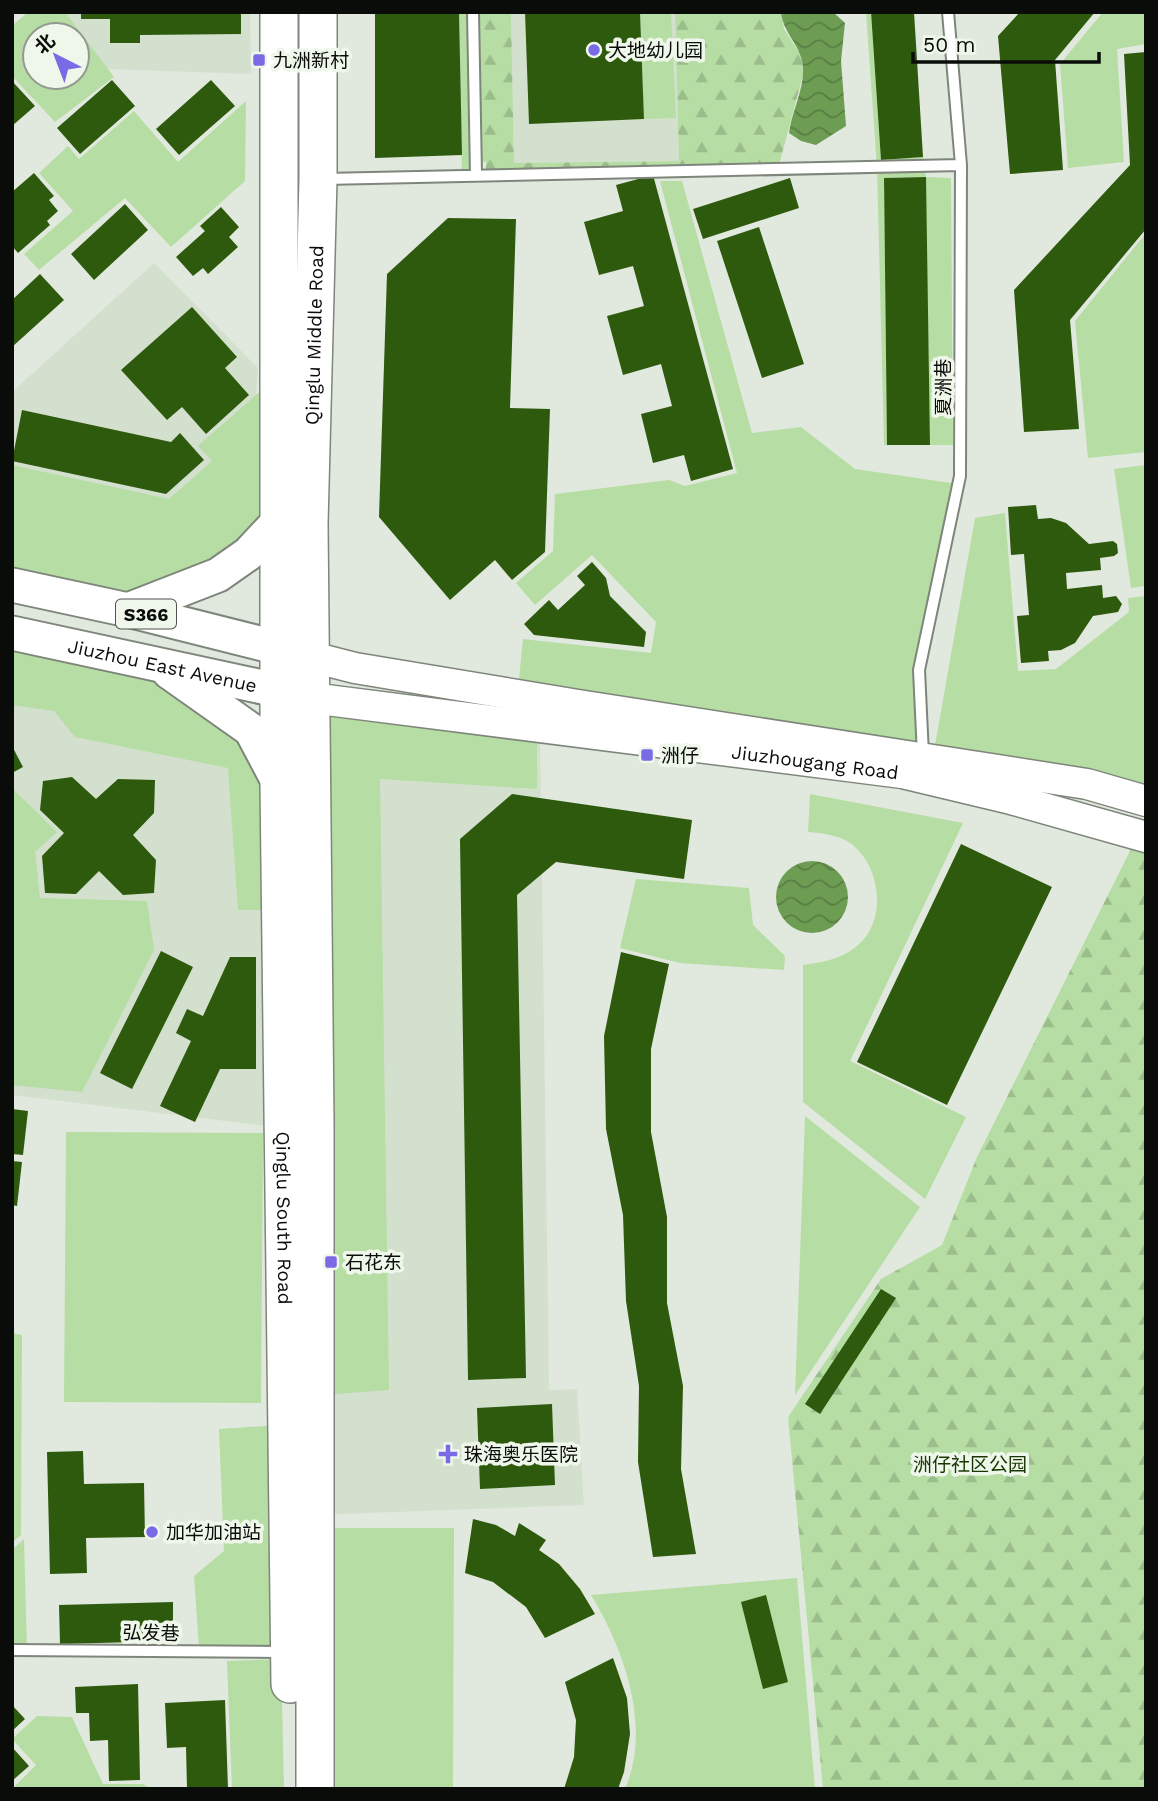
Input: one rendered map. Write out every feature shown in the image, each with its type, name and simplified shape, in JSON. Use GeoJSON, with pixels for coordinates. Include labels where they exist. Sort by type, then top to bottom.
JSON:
{"type":"FeatureCollection","features":[{"type":"Feature","properties":{"kind":"highway","name":"Qinglu Middle Road"},"geometry":{"type":"LineString","coordinates":[[279,12],[278,522],[295,652]]}},
{"type":"Feature","properties":{"kind":"highway","name":"Qinglu Middle Road"},"geometry":{"type":"LineString","coordinates":[[295,652],[310,510],[318,179],[318,12]]}},
{"type":"Feature","properties":{"kind":"highway","name":"Qinglu South Road"},"geometry":{"type":"LineString","coordinates":[[295,652],[316,1789]]}},
{"type":"Feature","properties":{"kind":"highway","name":"Qinglu South Road"},"geometry":{"type":"LineString","coordinates":[[292,1789],[279,783],[295,694]]}},
{"type":"Feature","properties":{"kind":"main road"},"geometry":{"type":"LineString","coordinates":[[128,610],[218,575],[247,554],[278,522]]}},
{"type":"Feature","properties":{"kind":"main road","name":"S366"},"geometry":{"type":"LineString","coordinates":[[12,585],[128,610],[295,652]]}},
{"type":"Feature","properties":{"kind":"main road","name":"Jiuzhou East Avenue"},"geometry":{"type":"LineString","coordinates":[[12,633],[295,694]]}},
{"type":"Feature","properties":{"kind":"main road"},"geometry":{"type":"LineString","coordinates":[[158,664],[251,730],[279,783]]}},
{"type":"Feature","properties":{"kind":"street","name":"Jiuzhougang Road"},"geometry":{"type":"LineString","coordinates":[[295,652],[355,668],[1087,784],[1146,801]]}},
{"type":"Feature","properties":{"kind":"street","name":"Jiuzhougang Road"},"geometry":{"type":"LineString","coordinates":[[295,694],[902,773],[1011,799],[1146,837]]}},
{"type":"Feature","properties":{"kind":"lane"},"geometry":{"type":"LineString","coordinates":[[473,12],[476,175]]}},
{"type":"Feature","properties":{"kind":"lane","name":"夏洲巷"},"geometry":{"type":"LineString","coordinates":[[923,757],[919,670],[960,476],[961,165],[948,12]]}},
{"type":"Feature","properties":{"kind":"lane"},"geometry":{"type":"LineString","coordinates":[[318,179],[961,165]]}},
{"type":"Feature","properties":{"kind":"lane","name":"弘发巷"},"geometry":{"type":"LineString","coordinates":[[12,1650],[290,1653]]}},
{"type":"Feature","properties":{"kind":"shaded area"},"geometry":{"type":"Polygon","coordinates":[[[66,12],[250,12],[251,74],[91,68],[91,21],[66,21],[66,12]]]}},
{"type":"Feature","properties":{"kind":"shaded area","name":"大地幼儿园"},"geometry":{"type":"Polygon","coordinates":[[[511,12],[675,12],[679,161],[514,163],[511,12]]]}},
{"type":"Feature","properties":{"kind":"shaded area"},"geometry":{"type":"Polygon","coordinates":[[[154,263],[258,368],[250,477],[223,510],[12,527],[12,392],[154,263]]]}},
{"type":"Feature","properties":{"kind":"shaded area"},"geometry":{"type":"Polygon","coordinates":[[[12,633],[251,730],[283,1128],[12,1095],[12,633]]]}},
{"type":"Feature","properties":{"kind":"shaded area"},"geometry":{"type":"Polygon","coordinates":[[[312,699],[540,729],[549,1390],[577,1389],[584,1505],[315,1515],[312,699]]]}},
{"type":"Feature","properties":{"kind":"green space"},"geometry":{"type":"Polygon","coordinates":[[[28,12],[65,12],[72,21],[21,21],[21,86],[12,76],[12,26],[28,12]]]}},
{"type":"Feature","properties":{"kind":"green space"},"geometry":{"type":"Polygon","coordinates":[[[459,12],[473,12],[476,175],[462,176],[459,12]]]}},
{"type":"Feature","properties":{"kind":"green space"},"geometry":{"type":"Polygon","coordinates":[[[473,12],[511,12],[514,163],[679,161],[675,12],[781,12],[784,29],[801,55],[804,71],[778,169],[486,175],[486,162],[476,161],[473,12]]]}},
{"type":"Feature","properties":{"kind":"green space"},"geometry":{"type":"Polygon","coordinates":[[[640,12],[671,12],[676,118],[644,119],[640,12]]]}},
{"type":"Feature","properties":{"kind":"green space"},"geometry":{"type":"Polygon","coordinates":[[[866,12],[871,12],[881,160],[923,157],[926,177],[951,178],[953,445],[930,445],[925,177],[884,178],[887,445],[884,445],[877,167],[866,12]]]}},
{"type":"Feature","properties":{"kind":"green space"},"geometry":{"type":"Polygon","coordinates":[[[1103,12],[1146,12],[1146,44],[1117,49],[1124,162],[1068,168],[1060,64],[1103,12]]]}},
{"type":"Feature","properties":{"kind":"green space"},"geometry":{"type":"Polygon","coordinates":[[[91,46],[114,77],[55,122],[26,91],[91,91],[91,46]]]}},
{"type":"Feature","properties":{"kind":"green space"},"geometry":{"type":"Polygon","coordinates":[[[246,101],[245,181],[171,247],[125,198],[39,270],[24,254],[73,211],[39,173],[68,146],[79,159],[134,111],[178,162],[246,101]]]}},
{"type":"Feature","properties":{"kind":"green space"},"geometry":{"type":"Polygon","coordinates":[[[660,181],[682,181],[752,433],[801,427],[855,469],[958,484],[914,672],[917,751],[518,688],[523,639],[651,653],[656,622],[592,555],[535,605],[516,583],[553,551],[555,494],[669,480],[685,486],[737,473],[660,181]]]}},
{"type":"Feature","properties":{"kind":"green space"},"geometry":{"type":"Polygon","coordinates":[[[1146,233],[1146,452],[1088,458],[1075,321],[1146,233]]]}},
{"type":"Feature","properties":{"kind":"green space"},"geometry":{"type":"Polygon","coordinates":[[[272,381],[272,518],[247,545],[125,601],[12,577],[12,465],[169,499],[212,461],[198,446],[272,381]]]}},
{"type":"Feature","properties":{"kind":"green space"},"geometry":{"type":"Polygon","coordinates":[[[1146,465],[1146,586],[1131,588],[1114,469],[1146,465]]]}},
{"type":"Feature","properties":{"kind":"green space"},"geometry":{"type":"Polygon","coordinates":[[[1005,513],[1018,671],[1056,669],[1129,612],[1128,598],[1146,596],[1146,792],[934,751],[975,518],[1005,513]]]}},
{"type":"Feature","properties":{"kind":"green space"},"geometry":{"type":"Polygon","coordinates":[[[12,639],[156,669],[248,735],[273,787],[272,910],[238,910],[228,768],[75,737],[54,711],[12,705],[12,639]]]}},
{"type":"Feature","properties":{"kind":"green space"},"geometry":{"type":"Polygon","coordinates":[[[317,704],[537,733],[537,789],[380,779],[389,1390],[323,1395],[317,704]]]}},
{"type":"Feature","properties":{"kind":"green space"},"geometry":{"type":"Polygon","coordinates":[[[12,788],[57,832],[35,852],[40,898],[147,901],[154,950],[82,1092],[12,1085],[12,788]]]}},
{"type":"Feature","properties":{"kind":"green space"},"geometry":{"type":"Polygon","coordinates":[[[810,794],[963,823],[850,1061],[966,1117],[925,1199],[803,1102],[803,965],[833,959],[853,949],[868,933],[877,907],[874,878],[860,852],[840,838],[808,832],[810,794]]]}},
{"type":"Feature","properties":{"kind":"green space","name":"洲仔社区公园"},"geometry":{"type":"Polygon","coordinates":[[[1138,835],[1146,837],[1146,1787],[823,1789],[788,1417],[881,1279],[942,1245],[977,1157],[1138,835]]]}},
{"type":"Feature","properties":{"kind":"green space"},"geometry":{"type":"Polygon","coordinates":[[[636,879],[749,888],[753,925],[785,956],[784,970],[680,963],[620,948],[636,879]]]}},
{"type":"Feature","properties":{"kind":"green space"},"geometry":{"type":"Polygon","coordinates":[[[805,1116],[920,1207],[795,1395],[805,1116]]]}},
{"type":"Feature","properties":{"kind":"green space"},"geometry":{"type":"Polygon","coordinates":[[[66,1132],[263,1133],[261,1403],[64,1402],[66,1132]]]}},
{"type":"Feature","properties":{"kind":"green space"},"geometry":{"type":"Polygon","coordinates":[[[12,1333],[22,1335],[21,1535],[12,1543],[12,1333]]]}},
{"type":"Feature","properties":{"kind":"green space"},"geometry":{"type":"Polygon","coordinates":[[[281,1425],[283,1646],[199,1648],[194,1576],[224,1551],[219,1429],[281,1425]]]}},
{"type":"Feature","properties":{"kind":"green space"},"geometry":{"type":"Polygon","coordinates":[[[325,1528],[454,1528],[453,1789],[329,1789],[325,1528]]]}},
{"type":"Feature","properties":{"kind":"green space"},"geometry":{"type":"Polygon","coordinates":[[[24,1539],[27,1653],[12,1653],[12,1550],[24,1539]]]}},
{"type":"Feature","properties":{"kind":"green space"},"geometry":{"type":"Polygon","coordinates":[[[797,1578],[815,1789],[625,1789],[633,1765],[635,1715],[630,1689],[614,1639],[591,1595],[797,1578]]]}},
{"type":"Feature","properties":{"kind":"green space"},"geometry":{"type":"Polygon","coordinates":[[[281,1659],[284,1789],[232,1789],[227,1661],[281,1659]]]}},
{"type":"Feature","properties":{"kind":"green space"},"geometry":{"type":"Polygon","coordinates":[[[37,1716],[72,1717],[103,1784],[143,1784],[152,1789],[12,1789],[36,1765],[12,1739],[37,1716]]]}},
{"type":"Feature","properties":{"kind":"water"},"geometry":{"type":"Polygon","coordinates":[[[781,12],[833,12],[845,23],[841,61],[846,126],[816,145],[801,141],[789,133],[802,85],[803,66],[799,51],[784,25],[781,12]]]}},
{"type":"Feature","properties":{"kind":"water"},"geometry":{"type":"Polygon","coordinates":[[[812,861],[832,867],[842,877],[848,897],[842,917],[832,927],[812,933],[792,927],[782,917],[776,897],[782,877],[792,867],[812,861]]]}},
{"type":"Feature","properties":{"kind":"building"},"geometry":{"type":"Polygon","coordinates":[[[81,12],[241,12],[241,34],[140,35],[140,43],[110,43],[110,19],[81,19],[81,12]]]}},
{"type":"Feature","properties":{"kind":"building"},"geometry":{"type":"Polygon","coordinates":[[[375,12],[459,12],[462,155],[375,158],[375,12]]]}},
{"type":"Feature","properties":{"kind":"building"},"geometry":{"type":"Polygon","coordinates":[[[525,12],[640,12],[644,119],[529,124],[525,12]]]}},
{"type":"Feature","properties":{"kind":"building"},"geometry":{"type":"Polygon","coordinates":[[[871,12],[914,12],[923,157],[881,160],[871,12]]]}},
{"type":"Feature","properties":{"kind":"building"},"geometry":{"type":"Polygon","coordinates":[[[1020,12],[1095,12],[1055,60],[1063,170],[1010,174],[998,36],[1020,12]]]}},
{"type":"Feature","properties":{"kind":"building"},"geometry":{"type":"Polygon","coordinates":[[[1146,52],[1146,229],[1070,320],[1079,429],[1024,432],[1014,290],[1130,165],[1124,54],[1146,52]]]}},
{"type":"Feature","properties":{"kind":"building"},"geometry":{"type":"Polygon","coordinates":[[[112,80],[135,106],[80,154],[57,128],[112,80]]]}},
{"type":"Feature","properties":{"kind":"building"},"geometry":{"type":"Polygon","coordinates":[[[211,80],[235,106],[179,155],[156,129],[211,80]]]}},
{"type":"Feature","properties":{"kind":"building"},"geometry":{"type":"Polygon","coordinates":[[[12,81],[35,106],[12,126],[12,81]]]}},
{"type":"Feature","properties":{"kind":"building"},"geometry":{"type":"Polygon","coordinates":[[[34,173],[54,196],[49,200],[58,211],[47,221],[50,225],[18,253],[12,246],[12,192],[34,173]]]}},
{"type":"Feature","properties":{"kind":"building"},"geometry":{"type":"Polygon","coordinates":[[[653,175],[733,469],[691,481],[684,455],[653,463],[641,414],[672,406],[661,364],[623,375],[607,316],[644,306],[633,266],[599,275],[584,222],[623,211],[616,185],[653,175]]]}},
{"type":"Feature","properties":{"kind":"building"},"geometry":{"type":"Polygon","coordinates":[[[926,177],[930,445],[887,445],[884,178],[926,177]]]}},
{"type":"Feature","properties":{"kind":"building"},"geometry":{"type":"Polygon","coordinates":[[[790,178],[799,208],[703,239],[693,209],[790,178]]]}},
{"type":"Feature","properties":{"kind":"building"},"geometry":{"type":"Polygon","coordinates":[[[125,204],[148,230],[94,280],[71,254],[125,204]]]}},
{"type":"Feature","properties":{"kind":"building"},"geometry":{"type":"Polygon","coordinates":[[[221,207],[239,227],[229,237],[238,247],[208,274],[203,268],[193,276],[176,257],[205,231],[200,226],[221,207]]]}},
{"type":"Feature","properties":{"kind":"building"},"geometry":{"type":"Polygon","coordinates":[[[448,218],[516,219],[510,408],[550,409],[545,552],[512,580],[495,560],[450,600],[379,517],[387,274],[448,218]]]}},
{"type":"Feature","properties":{"kind":"building"},"geometry":{"type":"Polygon","coordinates":[[[759,227],[804,364],[762,378],[717,241],[759,227]]]}},
{"type":"Feature","properties":{"kind":"building"},"geometry":{"type":"Polygon","coordinates":[[[40,274],[64,300],[12,347],[12,300],[40,274]]]}},
{"type":"Feature","properties":{"kind":"building"},"geometry":{"type":"Polygon","coordinates":[[[192,307],[237,357],[225,368],[249,395],[206,434],[182,407],[167,420],[121,370],[192,307]]]}},
{"type":"Feature","properties":{"kind":"building"},"geometry":{"type":"Polygon","coordinates":[[[22,410],[171,442],[180,433],[204,460],[166,494],[12,461],[22,410]]]}},
{"type":"Feature","properties":{"kind":"building"},"geometry":{"type":"Polygon","coordinates":[[[1036,505],[1038,519],[1051,518],[1066,523],[1089,544],[1113,541],[1117,544],[1118,553],[1100,558],[1101,570],[1066,573],[1067,589],[1102,585],[1103,598],[1116,596],[1122,604],[1118,612],[1093,616],[1075,643],[1061,650],[1048,651],[1049,661],[1021,663],[1017,616],[1029,615],[1024,554],[1011,555],[1008,507],[1036,505]]]}},
{"type":"Feature","properties":{"kind":"building"},"geometry":{"type":"Polygon","coordinates":[[[592,562],[606,578],[610,596],[646,632],[644,647],[534,635],[524,624],[549,600],[558,610],[585,585],[577,576],[592,562]]]}},
{"type":"Feature","properties":{"kind":"building"},"geometry":{"type":"Polygon","coordinates":[[[12,746],[23,767],[12,773],[12,746]]]}},
{"type":"Feature","properties":{"kind":"building"},"geometry":{"type":"Polygon","coordinates":[[[72,777],[96,799],[118,779],[155,780],[154,813],[133,835],[156,860],[154,893],[123,895],[99,871],[76,894],[45,893],[42,856],[64,833],[40,810],[43,781],[72,777]]]}},
{"type":"Feature","properties":{"kind":"building"},"geometry":{"type":"Polygon","coordinates":[[[512,794],[692,820],[684,879],[556,862],[517,895],[526,1378],[468,1380],[460,839],[512,794]]]}},
{"type":"Feature","properties":{"kind":"building"},"geometry":{"type":"Polygon","coordinates":[[[961,844],[1052,887],[947,1105],[857,1062],[961,844]]]}},
{"type":"Feature","properties":{"kind":"building"},"geometry":{"type":"Polygon","coordinates":[[[161,951],[193,967],[132,1089],[100,1073],[161,951]]]}},
{"type":"Feature","properties":{"kind":"building"},"geometry":{"type":"Polygon","coordinates":[[[621,952],[669,964],[651,1049],[651,1132],[667,1217],[667,1303],[683,1386],[681,1469],[696,1554],[653,1557],[638,1462],[639,1386],[626,1301],[623,1215],[606,1129],[604,1036],[621,952]]]}},
{"type":"Feature","properties":{"kind":"building"},"geometry":{"type":"Polygon","coordinates":[[[230,957],[256,957],[256,1069],[220,1069],[195,1122],[160,1106],[191,1041],[176,1033],[187,1009],[203,1016],[230,957]]]}},
{"type":"Feature","properties":{"kind":"building"},"geometry":{"type":"Polygon","coordinates":[[[12,1109],[28,1111],[23,1155],[12,1154],[12,1109]]]}},
{"type":"Feature","properties":{"kind":"building"},"geometry":{"type":"Polygon","coordinates":[[[12,1161],[22,1162],[17,1206],[12,1205],[12,1161]]]}},
{"type":"Feature","properties":{"kind":"building"},"geometry":{"type":"Polygon","coordinates":[[[881,1289],[896,1298],[820,1414],[805,1404],[881,1289]]]}},
{"type":"Feature","properties":{"kind":"building"},"geometry":{"type":"Polygon","coordinates":[[[552,1404],[555,1485],[480,1489],[477,1408],[552,1404]]]}},
{"type":"Feature","properties":{"kind":"building"},"geometry":{"type":"Polygon","coordinates":[[[83,1451],[84,1484],[144,1483],[145,1537],[86,1538],[87,1573],[50,1574],[47,1452],[83,1451]]]}},
{"type":"Feature","properties":{"kind":"building"},"geometry":{"type":"Polygon","coordinates":[[[473,1519],[496,1525],[515,1536],[519,1523],[546,1540],[539,1550],[559,1564],[580,1589],[595,1614],[545,1638],[526,1607],[493,1582],[465,1573],[473,1519]]]}},
{"type":"Feature","properties":{"kind":"building"},"geometry":{"type":"Polygon","coordinates":[[[766,1595],[788,1682],[763,1689],[741,1602],[766,1595]]]}},
{"type":"Feature","properties":{"kind":"building"},"geometry":{"type":"Polygon","coordinates":[[[173,1602],[173,1641],[60,1644],[59,1605],[173,1602]]]}},
{"type":"Feature","properties":{"kind":"building"},"geometry":{"type":"Polygon","coordinates":[[[613,1658],[627,1698],[630,1734],[624,1772],[618,1789],[564,1789],[574,1757],[576,1720],[565,1682],[613,1658]]]}},
{"type":"Feature","properties":{"kind":"building"},"geometry":{"type":"Polygon","coordinates":[[[138,1684],[140,1780],[109,1781],[108,1740],[90,1741],[89,1713],[76,1713],[75,1687],[138,1684]]]}},
{"type":"Feature","properties":{"kind":"building"},"geometry":{"type":"Polygon","coordinates":[[[225,1700],[228,1789],[187,1789],[186,1747],[167,1748],[165,1703],[225,1700]]]}},
{"type":"Feature","properties":{"kind":"building"},"geometry":{"type":"Polygon","coordinates":[[[12,1705],[25,1719],[12,1731],[12,1705]]]}},
{"type":"Feature","properties":{"kind":"building"},"geometry":{"type":"Polygon","coordinates":[[[12,1747],[29,1766],[12,1781],[12,1747]]]}},
{"type":"Feature","properties":{"kind":"place","name":"大地幼儿园"},"geometry":{"type":"Point","coordinates":[594,50]}},
{"type":"Feature","properties":{"kind":"place","name":"九洲新村"},"geometry":{"type":"Point","coordinates":[259,60]}},
{"type":"Feature","properties":{"kind":"place","name":"洲仔"},"geometry":{"type":"Point","coordinates":[647,755]}},
{"type":"Feature","properties":{"kind":"place","name":"石花东"},"geometry":{"type":"Point","coordinates":[331,1262]}},
{"type":"Feature","properties":{"kind":"place","name":"珠海奥乐医院"},"geometry":{"type":"Point","coordinates":[448,1454]}},
{"type":"Feature","properties":{"kind":"place","name":"加华加油站"},"geometry":{"type":"Point","coordinates":[152,1532]}}]}
